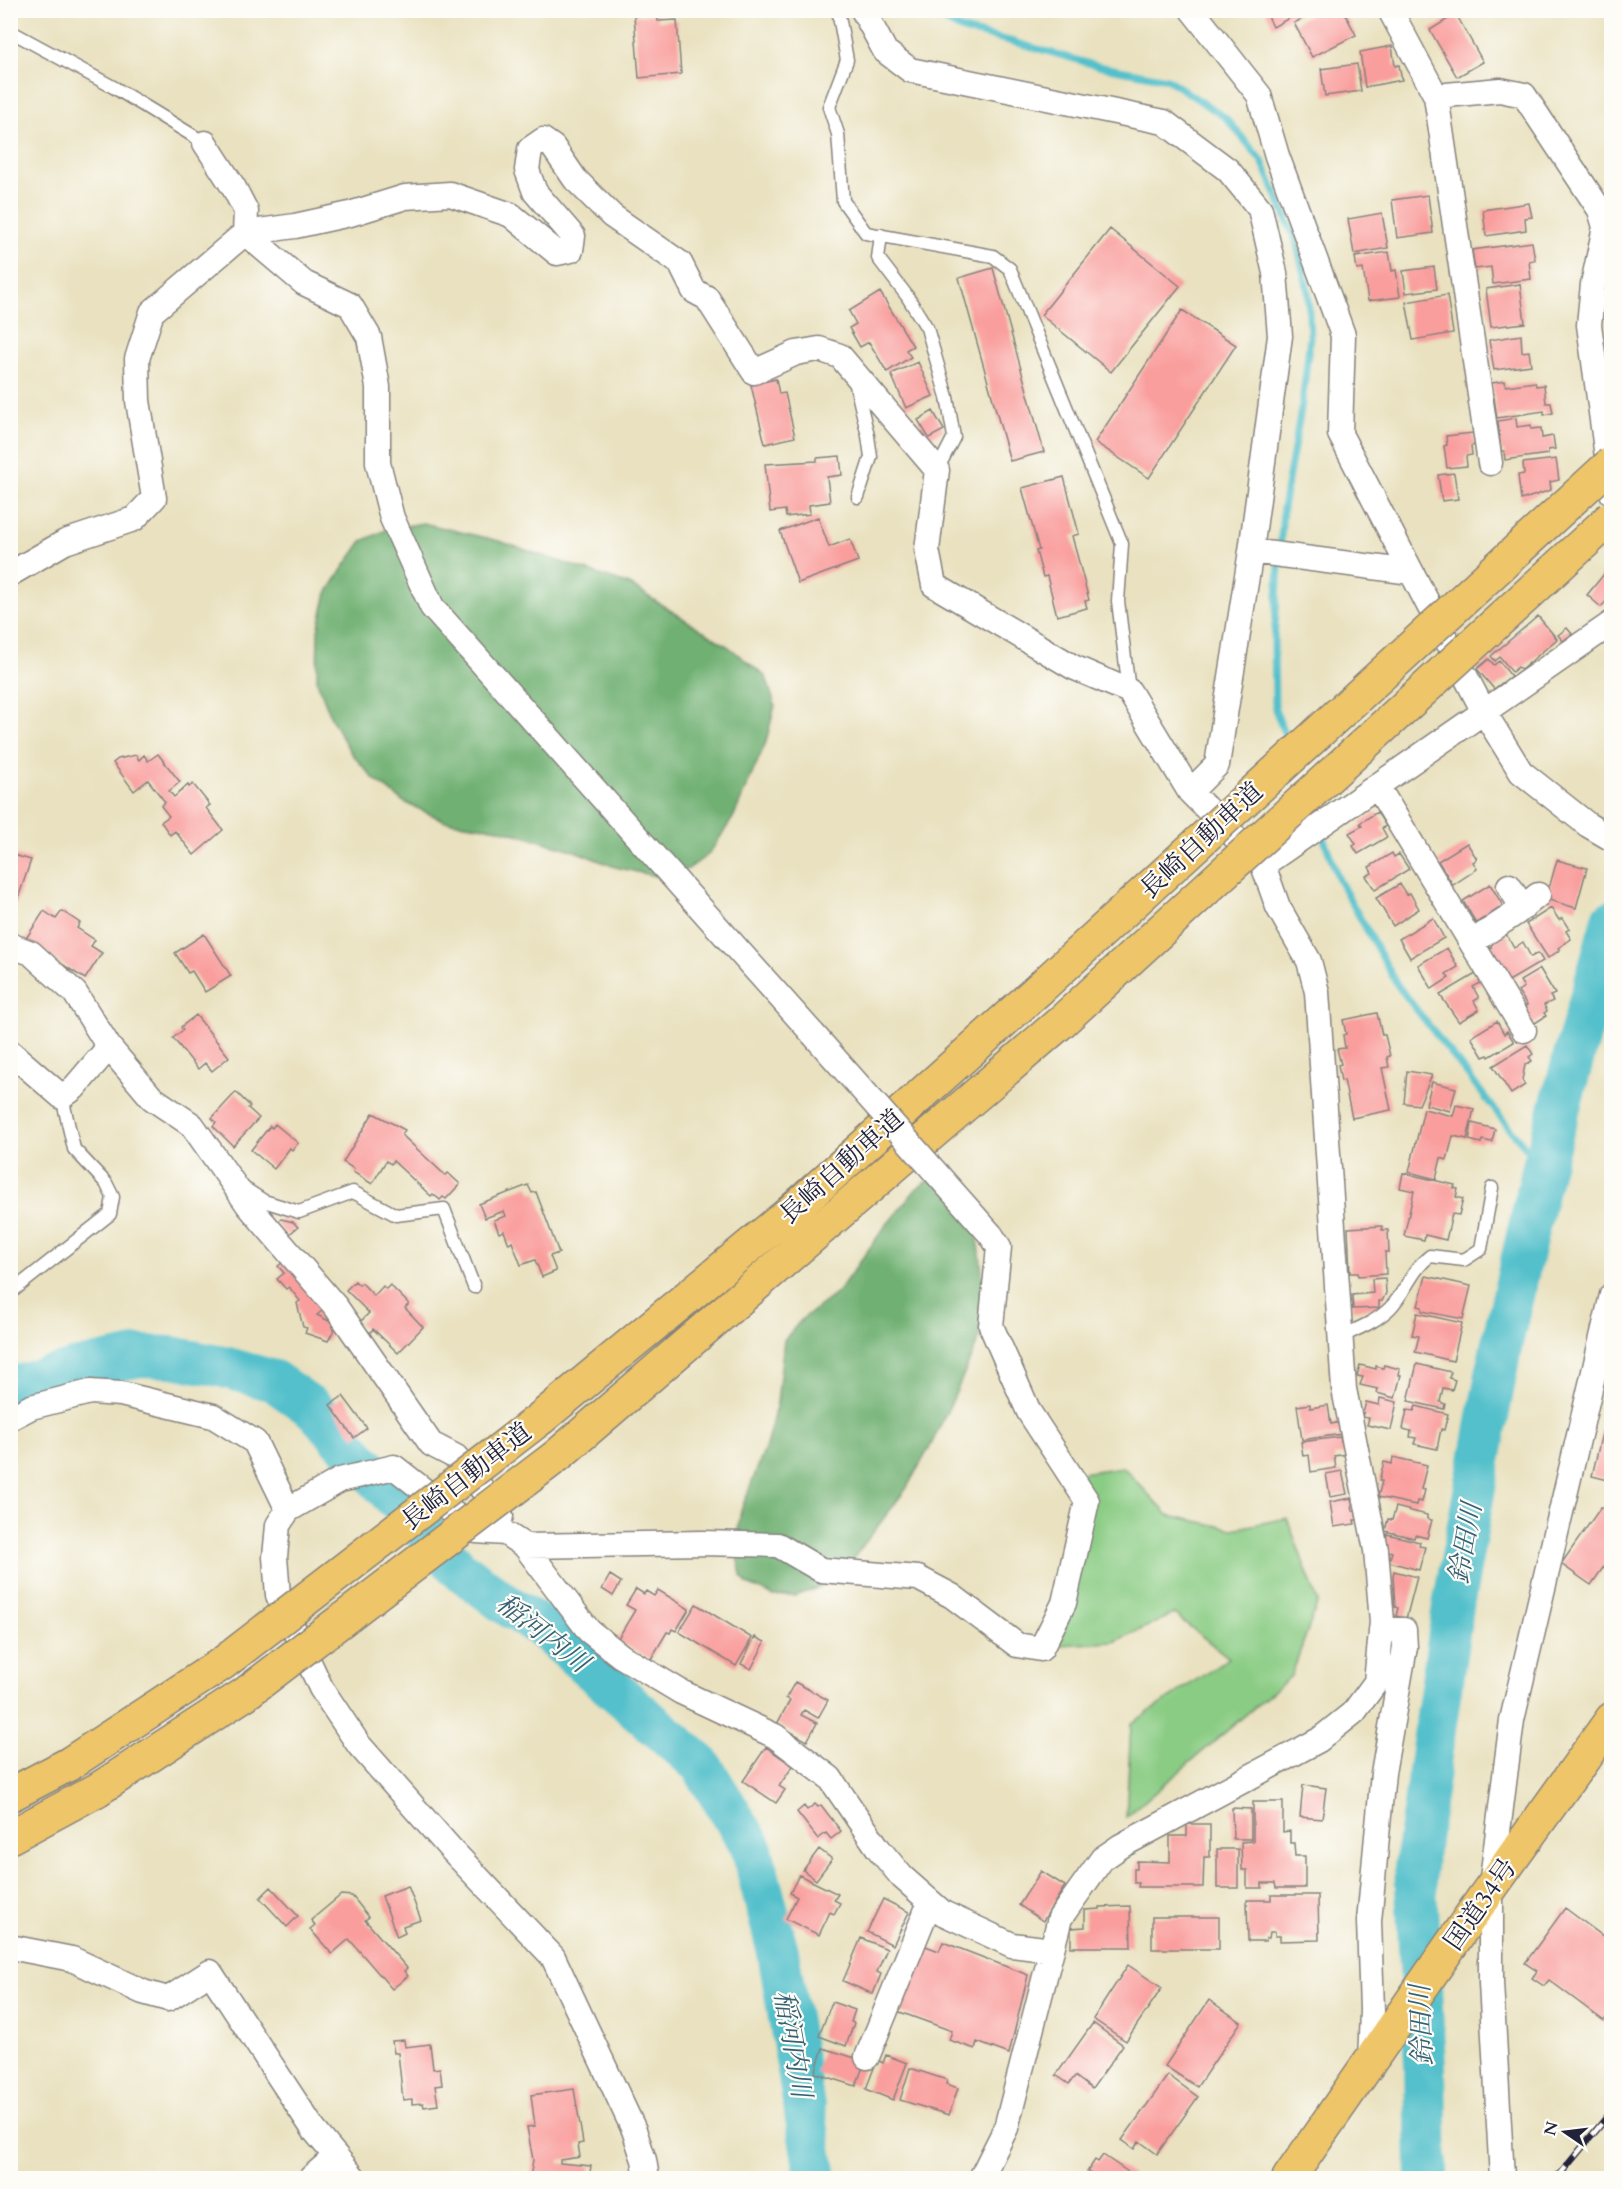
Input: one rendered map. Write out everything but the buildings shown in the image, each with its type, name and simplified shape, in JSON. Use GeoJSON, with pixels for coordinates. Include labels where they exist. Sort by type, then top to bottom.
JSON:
{"type":"FeatureCollection","features":[{"type":"Feature","properties":{"kind":"highway","name":"長崎自動車道"},"geometry":{"type":"LineString","coordinates":[[10,1795],[69,1764],[223,1663],[541,1418],[787,1215],[1039,989],[1611,463]]}},
{"type":"Feature","properties":{"kind":"highway","name":"長崎自動車道"},"geometry":{"type":"LineString","coordinates":[[10,1837],[97,1790],[245,1694],[558,1455],[1060,1023],[1611,517]]}},
{"type":"Feature","properties":{"kind":"highway","name":"国道34号"},"geometry":{"type":"LineString","coordinates":[[1289,2178],[1611,1719]]}},
{"type":"Feature","properties":{"kind":"street"},"geometry":{"type":"LineString","coordinates":[[863,10],[885,51],[910,70],[1164,122],[1228,170],[1260,209],[1275,273],[1280,336],[1258,552],[1217,765],[1190,792]]}},
{"type":"Feature","properties":{"kind":"street"},"geometry":{"type":"LineString","coordinates":[[1192,10],[1259,95],[1277,156],[1343,335],[1340,434],[1484,712],[1521,772],[1588,825],[1611,839]]}},
{"type":"Feature","properties":{"kind":"street"},"geometry":{"type":"LineString","coordinates":[[1390,10],[1436,96],[1490,463]]}},
{"type":"Feature","properties":{"kind":"street"},"geometry":{"type":"LineString","coordinates":[[1436,96],[1500,90],[1524,95],[1600,210],[1605,227],[1593,284],[1589,325],[1611,493]]}},
{"type":"Feature","properties":{"kind":"street"},"geometry":{"type":"LineString","coordinates":[[10,574],[65,542],[134,519],[153,498],[138,401],[137,359],[152,312],[245,233],[295,226],[350,214],[405,197],[450,194],[511,215],[557,253],[571,250],[573,236],[535,192],[527,170],[530,149],[543,140],[553,147],[575,179],[612,216],[680,263],[694,291],[707,298],[754,372],[796,353],[819,349],[840,356],[937,470],[927,550],[934,585],[1073,667],[1129,691],[1190,792],[1263,865],[1278,907],[1309,961],[1317,992],[1344,1389],[1376,1550],[1381,1630],[1376,1682],[1354,1712],[1319,1740],[1121,1846],[1102,1859],[1060,1918],[1006,2128],[981,2178]]}},
{"type":"Feature","properties":{"kind":"street"},"geometry":{"type":"LineString","coordinates":[[205,143],[246,211],[245,233]]}},
{"type":"Feature","properties":{"kind":"street"},"geometry":{"type":"LineString","coordinates":[[245,233],[304,283],[350,305],[369,337],[378,387],[378,463],[392,518],[432,607],[813,1034],[991,1235],[999,1247],[991,1326],[1029,1412],[1087,1501],[1064,1603],[1041,1649],[1017,1645],[952,1596],[918,1578],[821,1570],[778,1545],[704,1543],[525,1546]]}},
{"type":"Feature","properties":{"kind":"street"},"geometry":{"type":"LineString","coordinates":[[1258,552],[1412,572]]}},
{"type":"Feature","properties":{"kind":"street"},"geometry":{"type":"LineString","coordinates":[[1263,865],[1611,623]]}},
{"type":"Feature","properties":{"kind":"street"},"geometry":{"type":"LineString","coordinates":[[1377,786],[1524,1030]]}},
{"type":"Feature","properties":{"kind":"street"},"geometry":{"type":"LineString","coordinates":[[1472,942],[1531,901],[1509,886]]}},
{"type":"Feature","properties":{"kind":"street"},"geometry":{"type":"LineString","coordinates":[[10,945],[31,953],[75,993],[109,1047],[152,1098],[192,1125],[249,1206],[336,1307],[431,1444],[456,1457],[500,1511],[505,1533]]}},
{"type":"Feature","properties":{"kind":"street"},"geometry":{"type":"LineString","coordinates":[[10,1052],[62,1097],[74,1088],[109,1047]]}},
{"type":"Feature","properties":{"kind":"street"},"geometry":{"type":"LineString","coordinates":[[1502,2178],[1487,1894],[1512,1720],[1611,1295]]}},
{"type":"Feature","properties":{"kind":"street"},"geometry":{"type":"LineString","coordinates":[[10,1418],[31,1407],[90,1392],[121,1394],[213,1416],[255,1443],[288,1510]]}},
{"type":"Feature","properties":{"kind":"street"},"geometry":{"type":"LineString","coordinates":[[646,2178],[644,2160],[634,2130],[553,1958],[449,1848],[359,1745],[321,1688],[278,1595],[275,1557],[278,1525],[288,1510],[340,1480],[394,1467],[476,1531],[505,1533],[525,1546],[589,1631],[621,1656],[681,1692],[775,1736],[830,1778],[878,1848],[902,1877],[943,1913],[1012,1945],[1052,1950]]}},
{"type":"Feature","properties":{"kind":"street"},"geometry":{"type":"LineString","coordinates":[[1373,2057],[1370,1921],[1383,1773],[1405,1647],[1404,1630],[1381,1630]]}},
{"type":"Feature","properties":{"kind":"street"},"geometry":{"type":"LineString","coordinates":[[867,2057],[873,2014],[930,1902]]}},
{"type":"Feature","properties":{"kind":"street"},"geometry":{"type":"LineString","coordinates":[[10,1947],[72,1959],[143,1992],[168,1999],[210,1972],[314,2130],[354,2178]]}},
{"type":"Feature","properties":{"kind":"street"},"geometry":{"type":"LineString","coordinates":[[311,2178],[336,2156]]}},
{"type":"Feature","properties":{"kind":"lane"},"geometry":{"type":"LineString","coordinates":[[838,10],[847,60],[829,107],[838,134],[843,201],[866,233],[993,256],[1010,269],[1122,544],[1118,601],[1129,691]]}},
{"type":"Feature","properties":{"kind":"lane"},"geometry":{"type":"LineString","coordinates":[[10,31],[115,88],[205,143]]}},
{"type":"Feature","properties":{"kind":"lane"},"geometry":{"type":"LineString","coordinates":[[881,236],[878,258],[907,296],[927,328],[947,397],[954,437],[937,470]]}},
{"type":"Feature","properties":{"kind":"lane"},"geometry":{"type":"LineString","coordinates":[[853,371],[871,457],[858,497]]}},
{"type":"Feature","properties":{"kind":"lane"},"geometry":{"type":"LineString","coordinates":[[10,1293],[110,1214],[113,1197],[106,1183],[74,1149],[62,1097]]}},
{"type":"Feature","properties":{"kind":"lane"},"geometry":{"type":"LineString","coordinates":[[231,1180],[264,1201],[299,1212],[353,1192],[396,1215],[444,1209],[474,1287]]}},
{"type":"Feature","properties":{"kind":"lane"},"geometry":{"type":"LineString","coordinates":[[1340,1337],[1371,1322],[1390,1308],[1419,1264],[1430,1256],[1464,1260],[1481,1248],[1492,1188]]}},
{"type":"Feature","properties":{"kind":"green space"},"geometry":{"type":"Polygon","coordinates":[[[423,523],[499,541],[630,585],[729,647],[766,677],[775,705],[766,742],[733,818],[709,854],[688,869],[659,877],[615,867],[572,850],[499,829],[445,821],[404,802],[374,779],[351,753],[332,720],[317,681],[318,630],[327,593],[362,541],[388,529],[423,523]]]}},
{"type":"Feature","properties":{"kind":"green space"},"geometry":{"type":"Polygon","coordinates":[[[952,1166],[979,1244],[984,1292],[979,1338],[932,1443],[906,1489],[849,1564],[820,1587],[795,1596],[774,1596],[747,1584],[741,1576],[736,1543],[741,1510],[766,1446],[777,1403],[784,1340],[802,1319],[837,1293],[884,1228],[917,1188],[952,1166]]]}},
{"type":"Feature","properties":{"kind":"green space"},"geometry":{"type":"Polygon","coordinates":[[[1123,1467],[1168,1515],[1233,1529],[1287,1518],[1318,1602],[1291,1676],[1126,1817],[1131,1724],[1229,1658],[1174,1614],[1114,1642],[1058,1645],[1072,1604],[1082,1473],[1123,1467]]]}},
{"type":"Feature","properties":{"kind":"waterway"},"geometry":{"type":"LineString","coordinates":[[923,10],[963,30],[1098,66],[1167,79],[1226,118],[1262,161],[1296,241],[1308,291],[1310,337],[1302,404],[1283,508],[1274,640],[1275,709],[1290,748]]}},
{"type":"Feature","properties":{"kind":"waterway"},"geometry":{"type":"LineString","coordinates":[[1321,831],[1339,880],[1398,986],[1510,1129],[1543,1167]]}},
{"type":"Feature","properties":{"kind":"waterway","name":"鈴田川"},"geometry":{"type":"LineString","coordinates":[[1427,2178],[1425,2066],[1415,1867],[1453,1606],[1501,1347],[1543,1167],[1612,921]]}},
{"type":"Feature","properties":{"kind":"waterway","name":"稲河内川"},"geometry":{"type":"LineString","coordinates":[[10,1388],[78,1369],[140,1356],[172,1357],[224,1367],[274,1381],[314,1409],[459,1569],[504,1603],[543,1628],[701,1765],[751,1846],[778,1952],[816,2178]]}},
{"type":"Feature","properties":{"kind":"railway"},"geometry":{"type":"LineString","coordinates":[[1557,2178],[1612,2111]]}}]}
